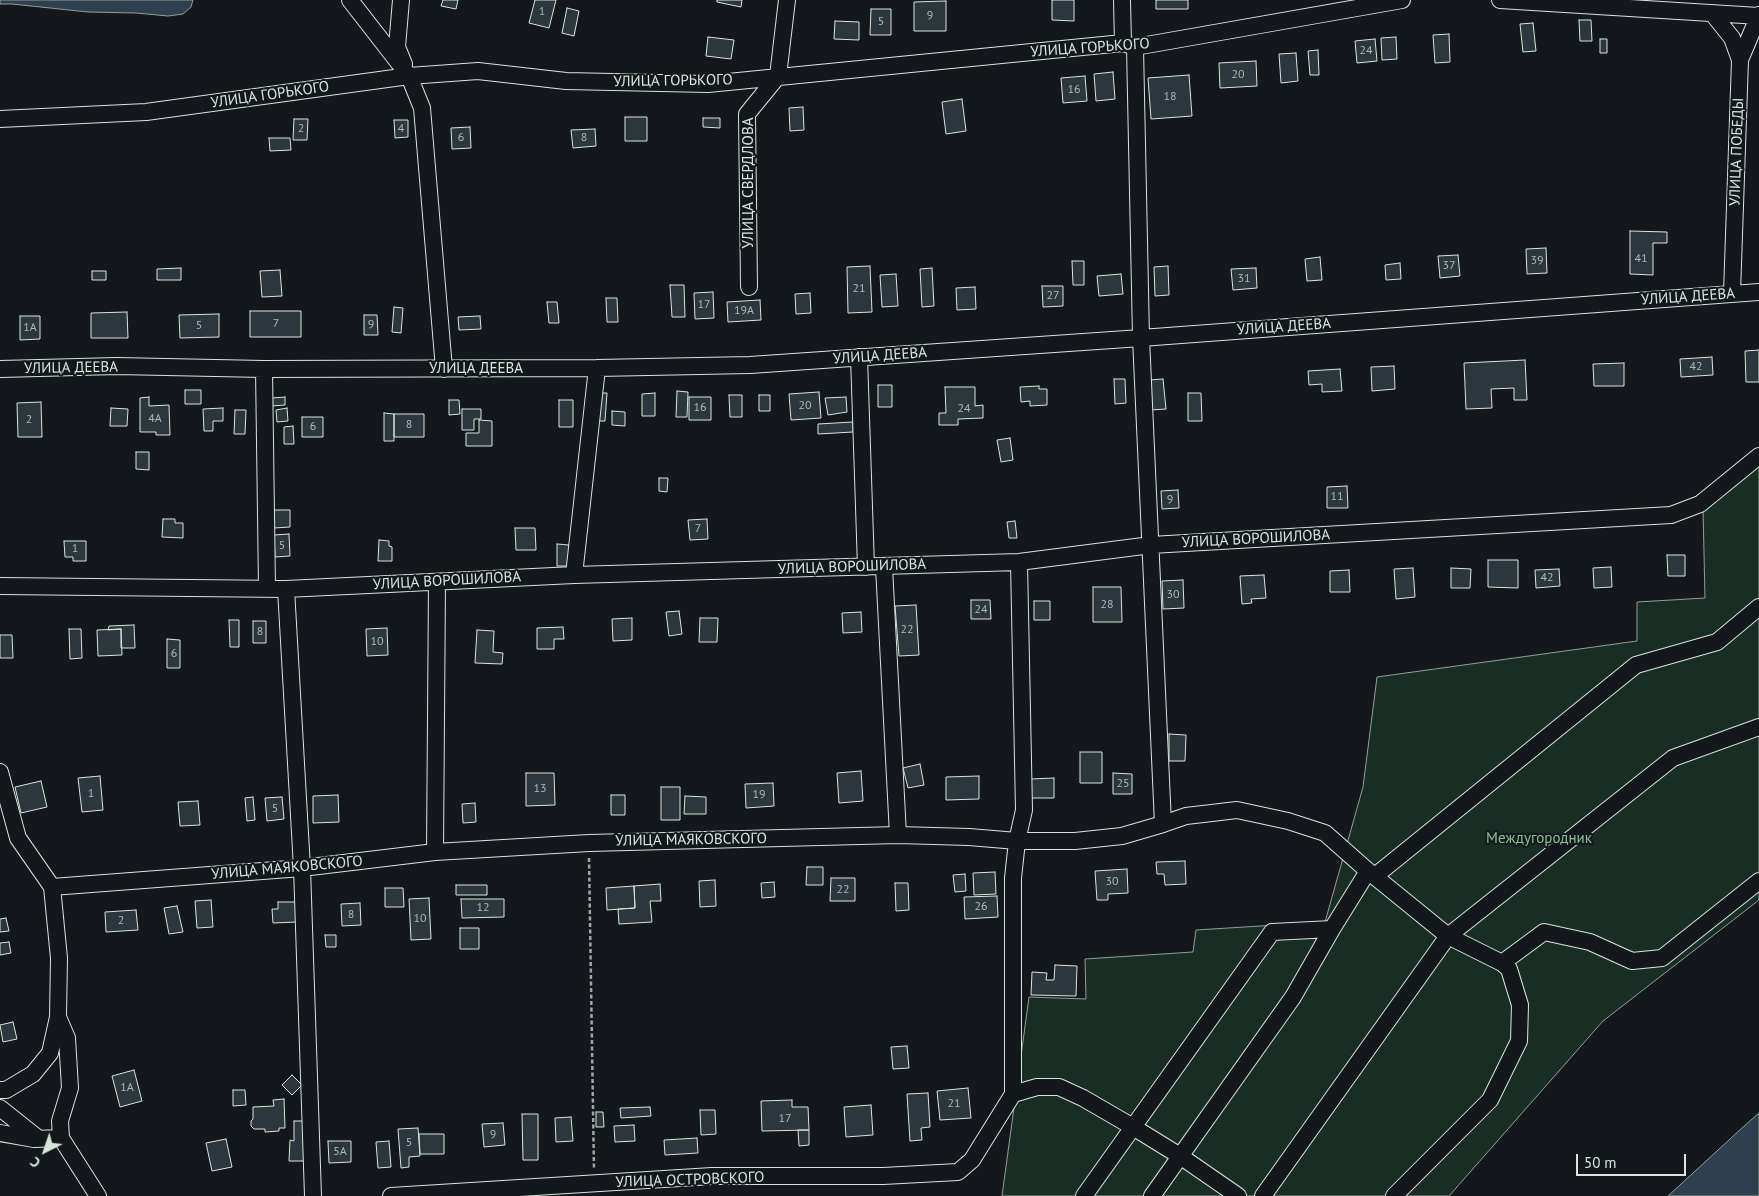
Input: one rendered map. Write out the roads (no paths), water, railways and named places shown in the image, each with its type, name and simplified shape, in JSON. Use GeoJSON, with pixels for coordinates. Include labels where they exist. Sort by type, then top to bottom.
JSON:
{"type":"FeatureCollection","features":[{"type":"Feature","properties":{"kind":"street"},"geometry":{"type":"LineString","coordinates":[[350,0],[408,76]]}},
{"type":"Feature","properties":{"kind":"street"},"geometry":{"type":"LineString","coordinates":[[401,0],[397,47],[422,108],[444,369]]}},
{"type":"Feature","properties":{"kind":"street"},"geometry":{"type":"LineString","coordinates":[[778,76],[787,0]]}},
{"type":"Feature","properties":{"kind":"street"},"geometry":{"type":"LineString","coordinates":[[1122,0],[1129,45],[1163,824]]}},
{"type":"Feature","properties":{"kind":"street","name":"УЛИЦА ГОРЬКОГО"},"geometry":{"type":"LineString","coordinates":[[0,120],[146,112],[408,76],[478,71],[566,81],[708,84],[778,76],[1129,45],[1402,0]]}},
{"type":"Feature","properties":{"kind":"street"},"geometry":{"type":"LineString","coordinates":[[1500,0],[1759,16]]}},
{"type":"Feature","properties":{"kind":"street"},"geometry":{"type":"LineString","coordinates":[[1712,13],[1732,38],[1740,60]]}},
{"type":"Feature","properties":{"kind":"street","name":"УЛИЦА ПОБЕДЫ"},"geometry":{"type":"LineString","coordinates":[[1732,293],[1740,60],[1759,16]]}},
{"type":"Feature","properties":{"kind":"street","name":"УЛИЦА СВЕРДЛОВА"},"geometry":{"type":"LineString","coordinates":[[749,287],[747,114],[778,76]]}},
{"type":"Feature","properties":{"kind":"street","name":"УЛИЦА ДЕЕВА"},"geometry":{"type":"LineString","coordinates":[[0,369],[117,366],[264,369],[444,369],[750,365],[1759,292]]}},
{"type":"Feature","properties":{"kind":"street"},"geometry":{"type":"LineString","coordinates":[[859,357],[866,568]]}},
{"type":"Feature","properties":{"kind":"street"},"geometry":{"type":"LineString","coordinates":[[574,576],[597,368]]}},
{"type":"Feature","properties":{"kind":"street"},"geometry":{"type":"LineString","coordinates":[[264,369],[268,588]]}},
{"type":"Feature","properties":{"kind":"street","name":"УЛИЦА ВОРОШИЛОВА"},"geometry":{"type":"LineString","coordinates":[[0,586],[286,589],[574,576],[1019,562],[1151,545],[1671,515],[1700,504],[1759,456]]}},
{"type":"Feature","properties":{"kind":"street"},"geometry":{"type":"LineString","coordinates":[[1019,562],[1024,810],[1017,841],[1013,878],[1013,1094],[1037,1087],[1059,1087],[1083,1098],[1133,1127],[1180,1156],[1238,1196]]}},
{"type":"Feature","properties":{"kind":"street"},"geometry":{"type":"LineString","coordinates":[[884,567],[898,835]]}},
{"type":"Feature","properties":{"kind":"street"},"geometry":{"type":"LineString","coordinates":[[436,852],[437,582]]}},
{"type":"Feature","properties":{"kind":"street"},"geometry":{"type":"LineString","coordinates":[[286,589],[302,868],[313,1196]]}},
{"type":"Feature","properties":{"kind":"street"},"geometry":{"type":"LineString","coordinates":[[1152,1196],[1293,997],[1332,928],[1371,873],[1636,666],[1717,642],[1759,607]]}},
{"type":"Feature","properties":{"kind":"street"},"geometry":{"type":"LineString","coordinates":[[1263,1196],[1448,936],[1673,758],[1759,727]]}},
{"type":"Feature","properties":{"kind":"street"},"geometry":{"type":"LineString","coordinates":[[0,772],[18,838],[52,887],[59,958],[58,1018],[50,1053],[33,1074],[6,1090],[0,1090]]}},
{"type":"Feature","properties":{"kind":"street","name":"УЛИЦА МАЯКОВСКОГО"},"geometry":{"type":"LineString","coordinates":[[52,887],[302,868],[436,852],[589,843],[898,835],[969,836],[1017,841],[1075,841],[1122,836],[1186,816],[1237,810],[1288,821],[1325,833],[1371,873]]}},
{"type":"Feature","properties":{"kind":"street"},"geometry":{"type":"LineString","coordinates":[[1371,873],[1448,936],[1502,963],[1509,969],[1520,1005],[1519,1041],[1490,1100],[1394,1196]]}},
{"type":"Feature","properties":{"kind":"street"},"geometry":{"type":"LineString","coordinates":[[1502,963],[1544,932],[1590,942],[1632,961],[1662,958],[1759,881]]}},
{"type":"Feature","properties":{"kind":"street"},"geometry":{"type":"LineString","coordinates":[[1084,1196],[1272,932],[1332,928]]}},
{"type":"Feature","properties":{"kind":"street"},"geometry":{"type":"LineString","coordinates":[[58,1018],[67,1038],[70,1088],[60,1121],[61,1138],[100,1195]]}},
{"type":"Feature","properties":{"kind":"street","name":"УЛИЦА ОСТРОВСКОГО"},"geometry":{"type":"LineString","coordinates":[[391,1196],[712,1176],[883,1176],[958,1172],[972,1160],[1013,1094]]}},
{"type":"Feature","properties":{"kind":"street"},"geometry":{"type":"LineString","coordinates":[[0,1108],[39,1138]]}},
{"type":"Feature","properties":{"kind":"street"},"geometry":{"type":"LineString","coordinates":[[0,1133],[39,1138],[61,1138]]}},
{"type":"Feature","properties":{"kind":"water"},"geometry":{"type":"Polygon","coordinates":[[[0,0],[193,0],[191,7],[183,14],[168,16],[88,12],[0,4],[0,0]]]}},
{"type":"Feature","properties":{"kind":"water"},"geometry":{"type":"Polygon","coordinates":[[[1759,1113],[1759,1196],[1668,1196],[1742,1128],[1759,1113]]]}},
{"type":"Feature","properties":{"kind":"park label","name":"Междугородник"},"geometry":{"type":"Point","coordinates":[1539,839]}}]}
